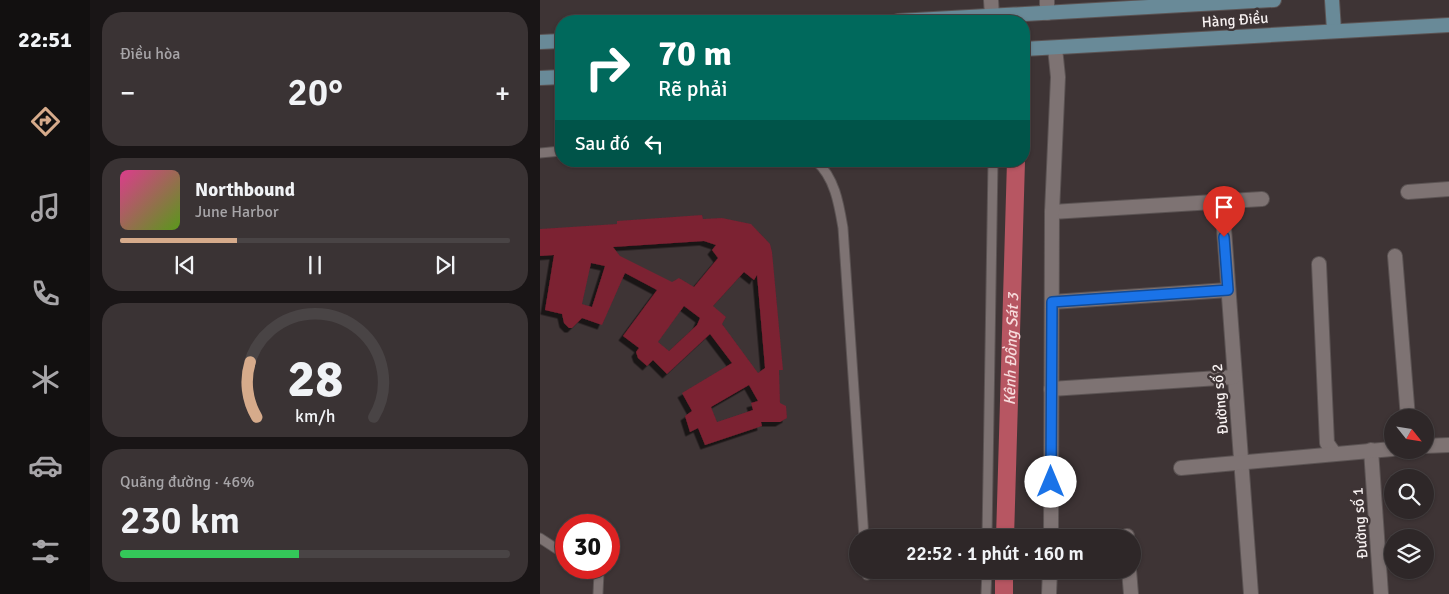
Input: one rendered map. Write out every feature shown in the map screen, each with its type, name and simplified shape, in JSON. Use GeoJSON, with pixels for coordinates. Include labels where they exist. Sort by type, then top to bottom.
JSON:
{"type":"FeatureCollection","features":[{"type":"Feature","properties":{"kind":"main road","name":"Hàng Điều"},"geometry":{"type":"LineString","coordinates":[[998,15],[1047,6],[1274,0]]}},
{"type":"Feature","properties":{"kind":"main road"},"geometry":{"type":"LineString","coordinates":[[1332,0],[1334,30]]}},
{"type":"Feature","properties":{"kind":"main road","name":"Hàng Điều"},"geometry":{"type":"LineString","coordinates":[[1030,49],[1334,30],[1449,25]]}},
{"type":"Feature","properties":{"kind":"main road"},"geometry":{"type":"LineString","coordinates":[[540,42],[555,41]]}},
{"type":"Feature","properties":{"kind":"main road"},"geometry":{"type":"LineString","coordinates":[[540,78],[555,77]]}},
{"type":"Feature","properties":{"kind":"street"},"geometry":{"type":"LineString","coordinates":[[991,0],[992,15]]}},
{"type":"Feature","properties":{"kind":"street"},"geometry":{"type":"LineString","coordinates":[[1051,529],[1052,212],[1058,76],[1054,48]]}},
{"type":"Feature","properties":{"kind":"street"},"geometry":{"type":"LineString","coordinates":[[1408,192],[1449,189]]}},
{"type":"Feature","properties":{"kind":"street"},"geometry":{"type":"LineString","coordinates":[[1052,212],[1262,199]]}},
{"type":"Feature","properties":{"kind":"street","name":"Đường số 2"},"geometry":{"type":"LineString","coordinates":[[1222,202],[1251,594]]}},
{"type":"Feature","properties":{"kind":"street"},"geometry":{"type":"LineString","coordinates":[[1395,256],[1407,409]]}},
{"type":"Feature","properties":{"kind":"street"},"geometry":{"type":"LineString","coordinates":[[1319,264],[1327,443],[1334,453]]}},
{"type":"Feature","properties":{"kind":"street"},"geometry":{"type":"LineString","coordinates":[[1052,302],[1228,290]]}},
{"type":"Feature","properties":{"kind":"street"},"geometry":{"type":"LineString","coordinates":[[1051,389],[1234,377]]}},
{"type":"Feature","properties":{"kind":"street"},"geometry":{"type":"LineString","coordinates":[[1434,446],[1449,445]]}},
{"type":"Feature","properties":{"kind":"street"},"geometry":{"type":"LineString","coordinates":[[1181,468],[1384,449]]}},
{"type":"Feature","properties":{"kind":"street","name":"Đường số 1"},"geometry":{"type":"LineString","coordinates":[[1371,450],[1381,594]]}},
{"type":"Feature","properties":{"kind":"street"},"geometry":{"type":"LineString","coordinates":[[1049,594],[1050,579]]}},
{"type":"Feature","properties":{"kind":"street"},"geometry":{"type":"LineString","coordinates":[[1130,579],[1131,594]]}},
{"type":"Feature","properties":{"kind":"lane"},"geometry":{"type":"LineString","coordinates":[[540,152],[555,151]]}},
{"type":"Feature","properties":{"kind":"lane"},"geometry":{"type":"LineString","coordinates":[[823,167],[837,194],[843,228],[863,529]]}},
{"type":"Feature","properties":{"kind":"lane"},"geometry":{"type":"LineString","coordinates":[[987,529],[992,167]]}},
{"type":"Feature","properties":{"kind":"lane"},"geometry":{"type":"LineString","coordinates":[[540,538],[555,548]]}},
{"type":"Feature","properties":{"kind":"lane"},"geometry":{"type":"LineString","coordinates":[[598,594],[599,579]]}},
{"type":"Feature","properties":{"kind":"lane"},"geometry":{"type":"LineString","coordinates":[[986,594],[987,579]]}},
{"type":"Feature","properties":{"kind":"building"},"geometry":{"type":"Polygon","coordinates":[[[702,215],[703,219],[722,218],[751,224],[770,244],[783,370],[779,370],[780,403],[786,406],[787,418],[780,422],[761,422],[762,426],[705,445],[698,428],[690,432],[685,416],[692,411],[682,393],[732,363],[710,334],[667,374],[653,360],[647,366],[638,358],[636,352],[639,348],[623,336],[657,290],[625,273],[602,325],[582,318],[572,328],[569,328],[564,323],[562,314],[545,310],[554,255],[540,256],[540,229],[617,224],[617,221],[702,215]],[[704,241],[613,247],[620,256],[672,282],[679,278],[694,287],[718,258],[712,250],[716,245],[704,241]],[[591,263],[582,304],[592,307],[605,266],[591,263]],[[744,272],[713,306],[726,317],[722,324],[758,373],[765,368],[757,275],[754,280],[744,272]],[[684,306],[658,342],[669,351],[697,325],[700,318],[684,306]],[[749,385],[711,407],[717,422],[753,410],[751,403],[758,401],[749,385]]]}},
{"type":"Feature","properties":{"kind":"waterway","name":"Kênh Đồng Sát 3"},"geometry":{"type":"LineString","coordinates":[[1005,529],[1016,167]]}},
{"type":"Feature","properties":{"kind":"waterway","name":"Kênh Đồng Sát 3"},"geometry":{"type":"LineString","coordinates":[[1004,579],[1004,594]]}},
{"type":"Feature","properties":{"kind":"route"},"geometry":{"type":"LineString","coordinates":[[1051,482],[1052,302],[1228,290],[1224,237]]}}]}
